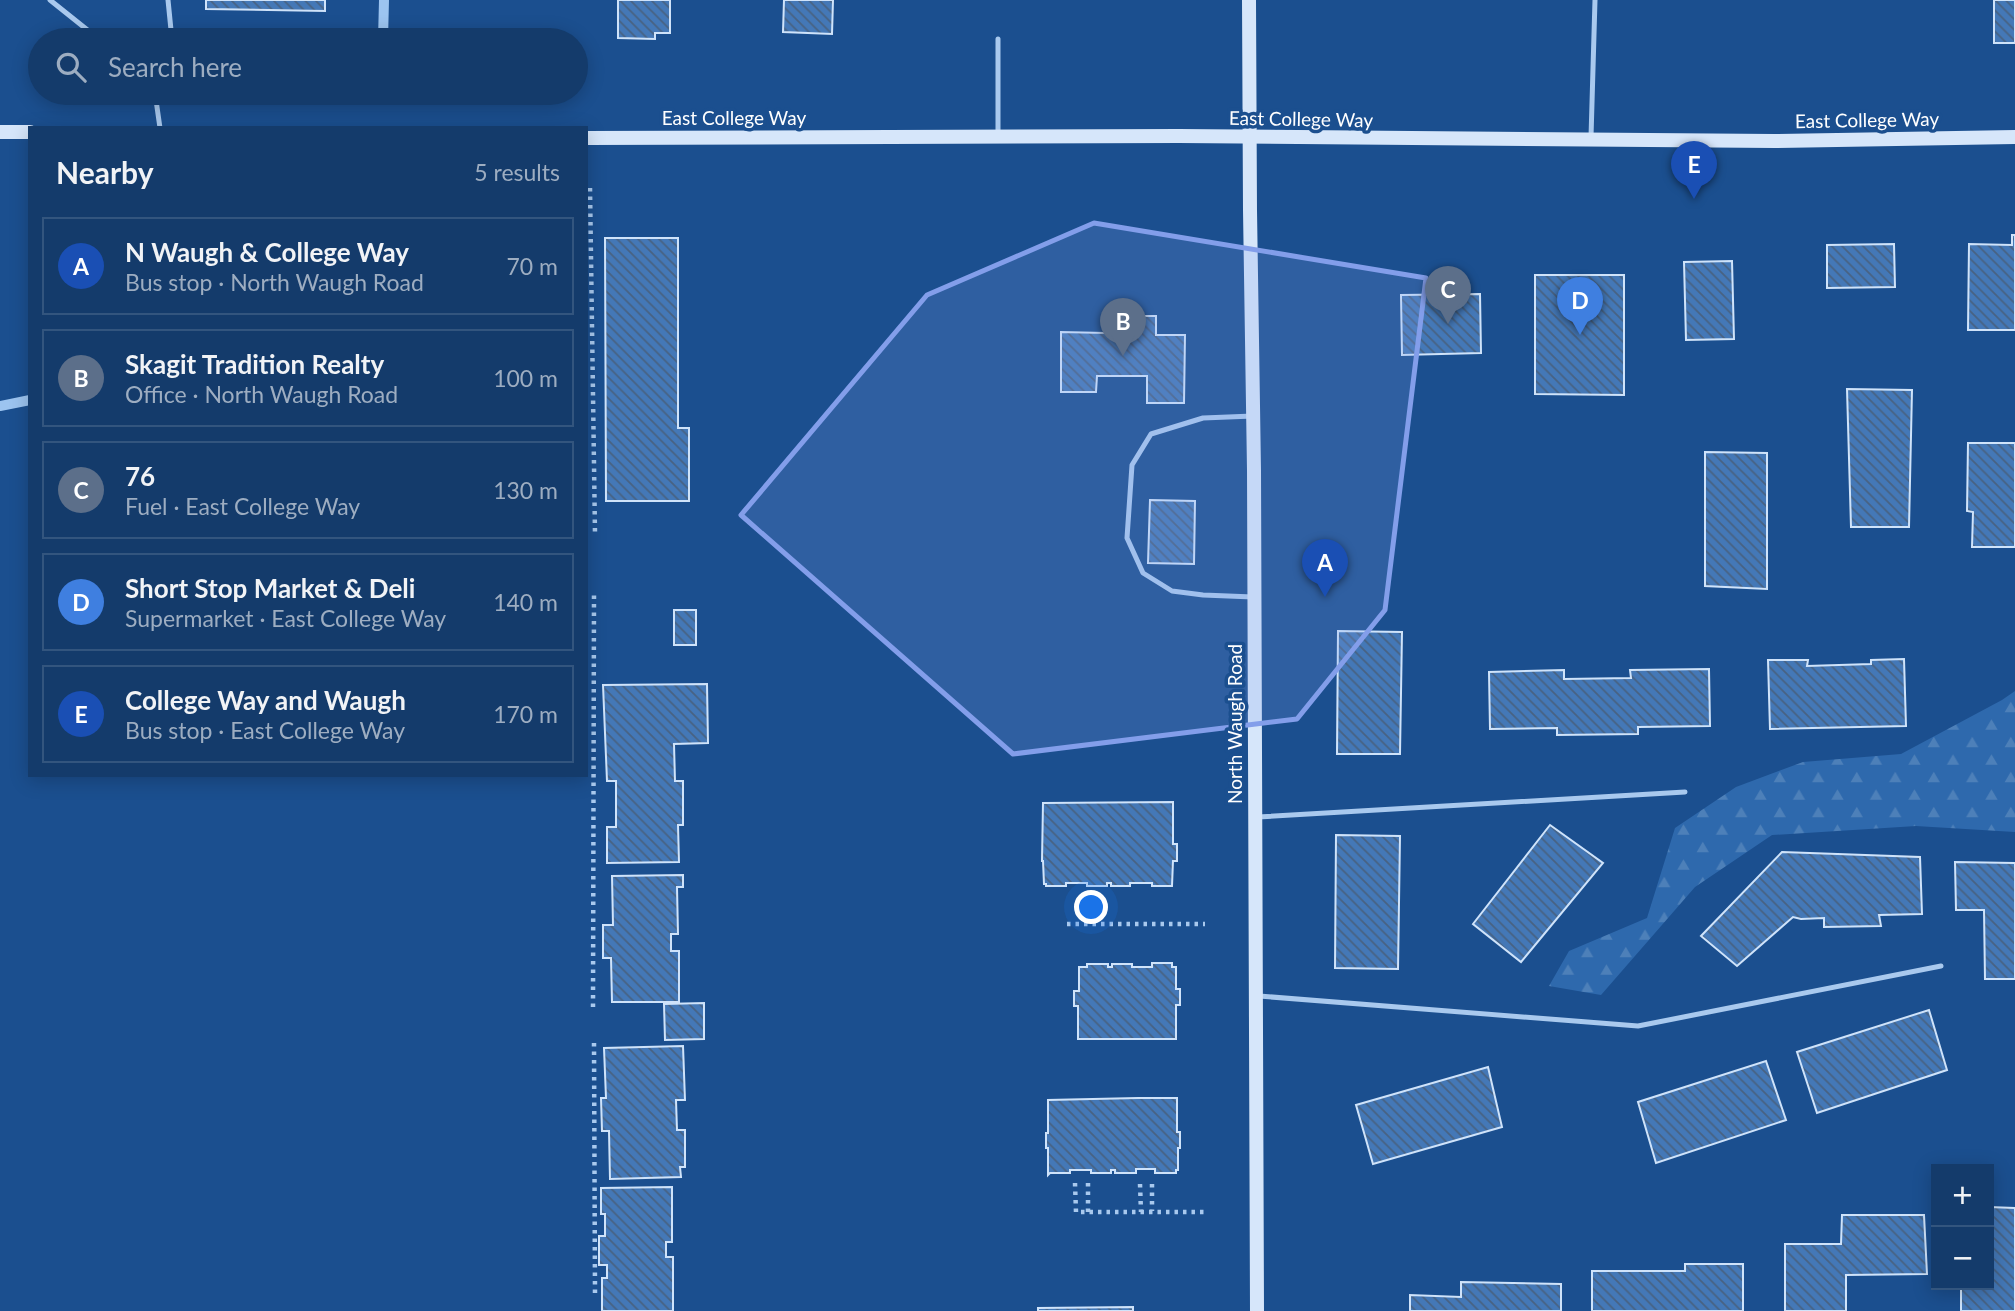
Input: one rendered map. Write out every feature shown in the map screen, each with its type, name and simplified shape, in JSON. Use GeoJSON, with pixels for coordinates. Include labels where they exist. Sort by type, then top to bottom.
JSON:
{"type":"FeatureCollection","features":[{"type":"Feature","properties":{"kind":"main road","name":"North Waugh Road"},"geometry":{"type":"LineString","coordinates":[[1249,0],[1257,1311]]}},
{"type":"Feature","properties":{"kind":"main road"},"geometry":{"type":"LineString","coordinates":[[0,132],[28,132]]}},
{"type":"Feature","properties":{"kind":"main road","name":"East College Way"},"geometry":{"type":"LineString","coordinates":[[588,138],[1774,141],[2015,137]]}},
{"type":"Feature","properties":{"kind":"lane"},"geometry":{"type":"LineString","coordinates":[[50,0],[85,28]]}},
{"type":"Feature","properties":{"kind":"lane"},"geometry":{"type":"LineString","coordinates":[[168,0],[171,28]]}},
{"type":"Feature","properties":{"kind":"lane"},"geometry":{"type":"LineString","coordinates":[[1591,140],[1595,0]]}},
{"type":"Feature","properties":{"kind":"lane"},"geometry":{"type":"LineString","coordinates":[[998,39],[998,138]]}},
{"type":"Feature","properties":{"kind":"lane"},"geometry":{"type":"LineString","coordinates":[[157,105],[160,126]]}},
{"type":"Feature","properties":{"kind":"lane"},"geometry":{"type":"LineString","coordinates":[[1253,416],[1203,418],[1151,434],[1132,466],[1127,538],[1143,573],[1172,591],[1254,597]]}},
{"type":"Feature","properties":{"kind":"lane"},"geometry":{"type":"LineString","coordinates":[[1255,818],[1685,792]]}},
{"type":"Feature","properties":{"kind":"lane"},"geometry":{"type":"LineString","coordinates":[[1256,996],[1638,1026],[1941,966]]}},
{"type":"Feature","properties":{"kind":"path"},"geometry":{"type":"LineString","coordinates":[[590,188],[595,534]]}},
{"type":"Feature","properties":{"kind":"path"},"geometry":{"type":"LineString","coordinates":[[593,1007],[594,592]]}},
{"type":"Feature","properties":{"kind":"path"},"geometry":{"type":"LineString","coordinates":[[1066,924],[1205,924]]}},
{"type":"Feature","properties":{"kind":"path"},"geometry":{"type":"LineString","coordinates":[[594,1044],[595,1294]]}},
{"type":"Feature","properties":{"kind":"path"},"geometry":{"type":"LineString","coordinates":[[1075,1183],[1076,1212],[1205,1212]]}},
{"type":"Feature","properties":{"kind":"path"},"geometry":{"type":"LineString","coordinates":[[1087,1183],[1088,1212]]}},
{"type":"Feature","properties":{"kind":"path"},"geometry":{"type":"LineString","coordinates":[[1140,1184],[1141,1212]]}},
{"type":"Feature","properties":{"kind":"path"},"geometry":{"type":"LineString","coordinates":[[1152,1184],[1152,1211]]}},
{"type":"Feature","properties":{"kind":"highlighted area"},"geometry":{"type":"Polygon","coordinates":[[[1094,223],[1426,278],[1385,610],[1297,719],[1013,754],[741,515],[927,295],[1094,223]]]}},
{"type":"Feature","properties":{"kind":"green space"},"geometry":{"type":"Polygon","coordinates":[[[2015,691],[2015,832],[1916,826],[1772,835],[1695,887],[1601,995],[1549,986],[1569,951],[1647,918],[1675,828],[1736,787],[1803,762],[1901,754],[2015,691]]]}},
{"type":"Feature","properties":{"kind":"building"},"geometry":{"type":"Polygon","coordinates":[[[206,0],[325,0],[325,11],[206,9],[206,0]]]}},
{"type":"Feature","properties":{"kind":"building"},"geometry":{"type":"Polygon","coordinates":[[[618,0],[670,0],[670,33],[655,33],[655,39],[618,38],[618,0]]]}},
{"type":"Feature","properties":{"kind":"building"},"geometry":{"type":"Polygon","coordinates":[[[784,0],[833,0],[832,34],[783,32],[784,0]]]}},
{"type":"Feature","properties":{"kind":"building"},"geometry":{"type":"Polygon","coordinates":[[[1994,0],[2015,0],[2015,43],[1994,43],[1994,0]]]}},
{"type":"Feature","properties":{"kind":"building"},"geometry":{"type":"Polygon","coordinates":[[[2012,235],[2015,235],[2015,330],[1968,330],[1969,244],[2012,245],[2012,235]]]}},
{"type":"Feature","properties":{"kind":"building"},"geometry":{"type":"Polygon","coordinates":[[[605,238],[678,238],[678,428],[689,428],[689,501],[606,501],[605,238]]]}},
{"type":"Feature","properties":{"kind":"building"},"geometry":{"type":"Polygon","coordinates":[[[1894,244],[1895,287],[1827,288],[1827,245],[1894,244]]]}},
{"type":"Feature","properties":{"kind":"building"},"geometry":{"type":"Polygon","coordinates":[[[1732,261],[1734,339],[1686,340],[1684,262],[1732,261]]]}},
{"type":"Feature","properties":{"kind":"building"},"geometry":{"type":"Polygon","coordinates":[[[1535,275],[1624,275],[1624,395],[1535,394],[1535,275]]]}},
{"type":"Feature","properties":{"kind":"building"},"geometry":{"type":"Polygon","coordinates":[[[1480,294],[1481,353],[1402,355],[1401,295],[1480,294]]]}},
{"type":"Feature","properties":{"kind":"building"},"geometry":{"type":"Polygon","coordinates":[[[1106,316],[1156,316],[1156,335],[1185,335],[1184,403],[1147,403],[1147,376],[1097,376],[1096,392],[1061,392],[1061,332],[1106,333],[1106,316]]]}},
{"type":"Feature","properties":{"kind":"building"},"geometry":{"type":"Polygon","coordinates":[[[1847,389],[1912,390],[1909,527],[1851,527],[1847,389]]]}},
{"type":"Feature","properties":{"kind":"building"},"geometry":{"type":"Polygon","coordinates":[[[1968,443],[2015,443],[2015,547],[1972,547],[1973,512],[1967,511],[1968,443]]]}},
{"type":"Feature","properties":{"kind":"building"},"geometry":{"type":"Polygon","coordinates":[[[1705,452],[1767,453],[1767,589],[1705,586],[1705,452]]]}},
{"type":"Feature","properties":{"kind":"building"},"geometry":{"type":"Polygon","coordinates":[[[1150,500],[1195,501],[1194,564],[1148,563],[1150,500]]]}},
{"type":"Feature","properties":{"kind":"building"},"geometry":{"type":"Polygon","coordinates":[[[674,610],[696,610],[696,645],[674,645],[674,610]]]}},
{"type":"Feature","properties":{"kind":"building"},"geometry":{"type":"Polygon","coordinates":[[[1338,631],[1402,632],[1400,754],[1337,754],[1338,631]]]}},
{"type":"Feature","properties":{"kind":"building"},"geometry":{"type":"Polygon","coordinates":[[[1904,659],[1906,726],[1770,729],[1768,660],[1808,660],[1807,666],[1871,664],[1871,660],[1904,659]]]}},
{"type":"Feature","properties":{"kind":"building"},"geometry":{"type":"Polygon","coordinates":[[[1709,669],[1710,726],[1638,727],[1638,734],[1557,735],[1557,728],[1490,729],[1489,672],[1564,670],[1564,679],[1631,678],[1630,670],[1709,669]]]}},
{"type":"Feature","properties":{"kind":"building"},"geometry":{"type":"Polygon","coordinates":[[[707,684],[708,743],[674,744],[675,781],[683,781],[683,825],[678,825],[679,862],[607,863],[607,827],[616,827],[616,781],[607,781],[603,685],[707,684]]]}},
{"type":"Feature","properties":{"kind":"building"},"geometry":{"type":"Polygon","coordinates":[[[1173,802],[1173,844],[1177,844],[1177,861],[1173,861],[1172,886],[1152,886],[1152,883],[1130,883],[1130,886],[1111,886],[1111,883],[1107,883],[1107,886],[1087,886],[1087,883],[1066,883],[1066,886],[1044,884],[1043,803],[1173,802]]]}},
{"type":"Feature","properties":{"kind":"building"},"geometry":{"type":"Polygon","coordinates":[[[1550,825],[1603,863],[1521,962],[1473,924],[1550,825]]]}},
{"type":"Feature","properties":{"kind":"building"},"geometry":{"type":"Polygon","coordinates":[[[1336,835],[1400,836],[1398,969],[1335,968],[1336,835]]]}},
{"type":"Feature","properties":{"kind":"building"},"geometry":{"type":"Polygon","coordinates":[[[1782,852],[1920,857],[1922,914],[1879,915],[1881,926],[1824,927],[1824,918],[1793,917],[1737,966],[1701,936],[1782,852]]]}},
{"type":"Feature","properties":{"kind":"building"},"geometry":{"type":"Polygon","coordinates":[[[1955,862],[2015,863],[2015,979],[1985,979],[1984,910],[1956,910],[1955,862]]]}},
{"type":"Feature","properties":{"kind":"building"},"geometry":{"type":"Polygon","coordinates":[[[683,875],[683,887],[677,887],[678,934],[671,934],[671,951],[679,951],[679,1002],[612,1002],[611,958],[603,958],[603,925],[613,925],[612,876],[683,875]]]}},
{"type":"Feature","properties":{"kind":"building"},"geometry":{"type":"Polygon","coordinates":[[[1152,963],[1172,963],[1172,967],[1176,967],[1176,989],[1180,989],[1180,1005],[1176,1005],[1176,1039],[1078,1039],[1078,1006],[1074,1006],[1074,991],[1079,991],[1079,967],[1087,967],[1087,964],[1108,964],[1108,967],[1112,967],[1112,964],[1132,964],[1132,967],[1152,967],[1152,963]]]}},
{"type":"Feature","properties":{"kind":"building"},"geometry":{"type":"Polygon","coordinates":[[[704,1003],[704,1039],[665,1040],[664,1004],[704,1003]]]}},
{"type":"Feature","properties":{"kind":"building"},"geometry":{"type":"Polygon","coordinates":[[[1929,1010],[1947,1070],[1817,1113],[1797,1052],[1929,1010]]]}},
{"type":"Feature","properties":{"kind":"building"},"geometry":{"type":"Polygon","coordinates":[[[683,1046],[685,1100],[676,1100],[677,1130],[685,1130],[685,1167],[680,1167],[681,1177],[610,1179],[609,1131],[602,1131],[601,1098],[606,1098],[604,1048],[683,1046]]]}},
{"type":"Feature","properties":{"kind":"building"},"geometry":{"type":"Polygon","coordinates":[[[1766,1061],[1786,1120],[1656,1163],[1638,1102],[1766,1061]]]}},
{"type":"Feature","properties":{"kind":"building"},"geometry":{"type":"Polygon","coordinates":[[[1488,1067],[1502,1127],[1373,1164],[1356,1105],[1488,1067]]]}},
{"type":"Feature","properties":{"kind":"building"},"geometry":{"type":"Polygon","coordinates":[[[1177,1098],[1180,1148],[1176,1173],[1155,1173],[1155,1169],[1136,1169],[1136,1173],[1070,1170],[1070,1173],[1048,1175],[1048,1100],[1177,1098]]]}},
{"type":"Feature","properties":{"kind":"building"},"geometry":{"type":"Polygon","coordinates":[[[672,1187],[672,1242],[666,1242],[666,1257],[673,1257],[673,1311],[602,1311],[602,1278],[607,1278],[607,1265],[599,1265],[599,1236],[605,1236],[605,1214],[601,1214],[601,1188],[672,1187]]]}},
{"type":"Feature","properties":{"kind":"building"},"geometry":{"type":"Polygon","coordinates":[[[1994,1207],[2015,1208],[2015,1311],[1961,1311],[1961,1290],[1994,1290],[1994,1207]]]}},
{"type":"Feature","properties":{"kind":"building"},"geometry":{"type":"Polygon","coordinates":[[[1842,1215],[1924,1215],[1927,1274],[1846,1275],[1846,1311],[1785,1311],[1785,1244],[1841,1244],[1842,1215]]]}},
{"type":"Feature","properties":{"kind":"building"},"geometry":{"type":"Polygon","coordinates":[[[1685,1264],[1743,1264],[1743,1311],[1592,1311],[1592,1271],[1685,1271],[1685,1264]]]}},
{"type":"Feature","properties":{"kind":"building"},"geometry":{"type":"Polygon","coordinates":[[[1461,1282],[1561,1284],[1561,1311],[1410,1311],[1410,1295],[1461,1297],[1461,1282]]]}},
{"type":"Feature","properties":{"kind":"building"},"geometry":{"type":"Polygon","coordinates":[[[1133,1307],[1133,1311],[1038,1311],[1038,1308],[1133,1307]]]}},
{"type":"Feature","properties":{"kind":"waterway"},"geometry":{"type":"LineString","coordinates":[[383,28],[384,0]]}},
{"type":"Feature","properties":{"kind":"waterway"},"geometry":{"type":"LineString","coordinates":[[0,406],[28,400]]}},
{"type":"Feature","properties":{"kind":"place","name":"College Way and Waugh"},"geometry":{"type":"Point","coordinates":[1694,199]}},
{"type":"Feature","properties":{"kind":"place","name":"76"},"geometry":{"type":"Point","coordinates":[1448,324]}},
{"type":"Feature","properties":{"kind":"place","name":"Short Stop Market & Deli"},"geometry":{"type":"Point","coordinates":[1580,335]}},
{"type":"Feature","properties":{"kind":"place","name":"Skagit Tradition Realty"},"geometry":{"type":"Point","coordinates":[1123,356]}},
{"type":"Feature","properties":{"kind":"place","name":"N Waugh & College Way"},"geometry":{"type":"Point","coordinates":[1325,597]}}]}
